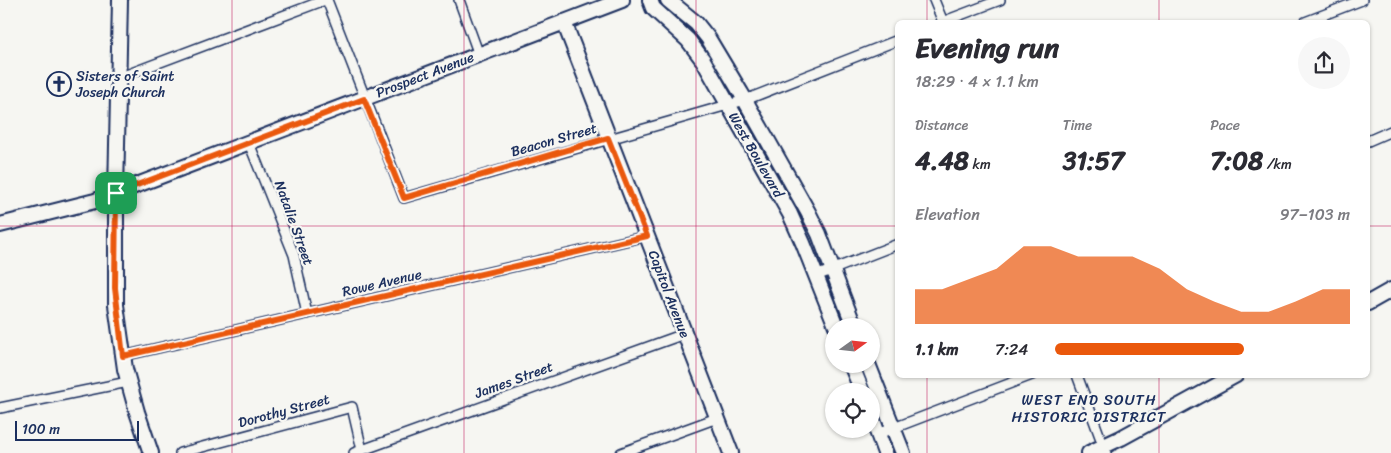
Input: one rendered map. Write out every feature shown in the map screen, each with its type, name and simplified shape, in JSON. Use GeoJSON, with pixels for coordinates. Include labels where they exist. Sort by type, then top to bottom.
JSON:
{"type":"FeatureCollection","features":[{"type":"Feature","properties":{"kind":"main road"},"geometry":{"type":"LineString","coordinates":[[120,0],[115,288],[128,382],[151,453]]}},
{"type":"Feature","properties":{"kind":"main road","name":"West Boulevard"},"geometry":{"type":"LineString","coordinates":[[650,0],[653,8],[695,48],[728,104],[797,228],[833,318]]}},
{"type":"Feature","properties":{"kind":"main road","name":"West Boulevard"},"geometry":{"type":"LineString","coordinates":[[668,0],[696,23],[708,38],[745,100],[818,234],[851,318]]}},
{"type":"Feature","properties":{"kind":"main road","name":"Prospect Avenue"},"geometry":{"type":"LineString","coordinates":[[0,225],[96,201],[564,22],[588,7],[616,1]]}},
{"type":"Feature","properties":{"kind":"main road","name":"Capitol Avenue"},"geometry":{"type":"LineString","coordinates":[[564,22],[730,453]]}},
{"type":"Feature","properties":{"kind":"main road"},"geometry":{"type":"LineString","coordinates":[[777,192],[792,184]]}},
{"type":"Feature","properties":{"kind":"main road"},"geometry":{"type":"LineString","coordinates":[[1370,302],[1391,290]]}},
{"type":"Feature","properties":{"kind":"main road"},"geometry":{"type":"LineString","coordinates":[[872,373],[903,453]]}},
{"type":"Feature","properties":{"kind":"main road"},"geometry":{"type":"LineString","coordinates":[[1089,453],[1105,450],[1231,378]]}},
{"type":"Feature","properties":{"kind":"main road"},"geometry":{"type":"LineString","coordinates":[[880,438],[886,453]]}},
{"type":"Feature","properties":{"kind":"street"},"geometry":{"type":"LineString","coordinates":[[118,78],[326,0],[364,99]]}},
{"type":"Feature","properties":{"kind":"street"},"geometry":{"type":"LineString","coordinates":[[458,0],[480,55]]}},
{"type":"Feature","properties":{"kind":"street"},"geometry":{"type":"LineString","coordinates":[[934,0],[941,20]]}},
{"type":"Feature","properties":{"kind":"street"},"geometry":{"type":"LineString","coordinates":[[947,20],[1000,0]]}},
{"type":"Feature","properties":{"kind":"street"},"geometry":{"type":"LineString","coordinates":[[1310,20],[1362,0]]}},
{"type":"Feature","properties":{"kind":"street","name":"Beacon Street"},"geometry":{"type":"LineString","coordinates":[[364,99],[404,198],[745,100],[895,41]]}},
{"type":"Feature","properties":{"kind":"street"},"geometry":{"type":"LineString","coordinates":[[1370,139],[1391,131]]}},
{"type":"Feature","properties":{"kind":"street","name":"Natalie Street"},"geometry":{"type":"LineString","coordinates":[[249,143],[294,254],[307,314]]}},
{"type":"Feature","properties":{"kind":"street","name":"Rowe Avenue"},"geometry":{"type":"LineString","coordinates":[[123,356],[647,236]]}},
{"type":"Feature","properties":{"kind":"street"},"geometry":{"type":"LineString","coordinates":[[816,276],[895,245]]}},
{"type":"Feature","properties":{"kind":"street","name":"James Street"},"geometry":{"type":"LineString","coordinates":[[358,451],[684,334]]}},
{"type":"Feature","properties":{"kind":"street"},"geometry":{"type":"LineString","coordinates":[[880,433],[1024,378]]}},
{"type":"Feature","properties":{"kind":"street"},"geometry":{"type":"LineString","coordinates":[[1078,378],[1105,450]]}},
{"type":"Feature","properties":{"kind":"street"},"geometry":{"type":"LineString","coordinates":[[0,408],[128,382]]}},
{"type":"Feature","properties":{"kind":"street","name":"Dorothy Street"},"geometry":{"type":"LineString","coordinates":[[180,453],[352,407],[358,451]]}},
{"type":"Feature","properties":{"kind":"street"},"geometry":{"type":"LineString","coordinates":[[621,453],[717,418]]}},
{"type":"Feature","properties":{"kind":"place","name":"Sisters of Saint Joseph Church"},"geometry":{"type":"Point","coordinates":[59,84]}},
{"type":"Feature","properties":{"kind":"district","name":"WEST END SOUTH HISTORIC DISTRICT"},"geometry":{"type":"Point","coordinates":[1089,408]}},
{"type":"Feature","properties":{"kind":"route"},"geometry":{"type":"LineString","coordinates":[[364,99],[404,198],[608,138],[647,236],[123,356],[115,288],[116,193],[364,99]]}}]}
